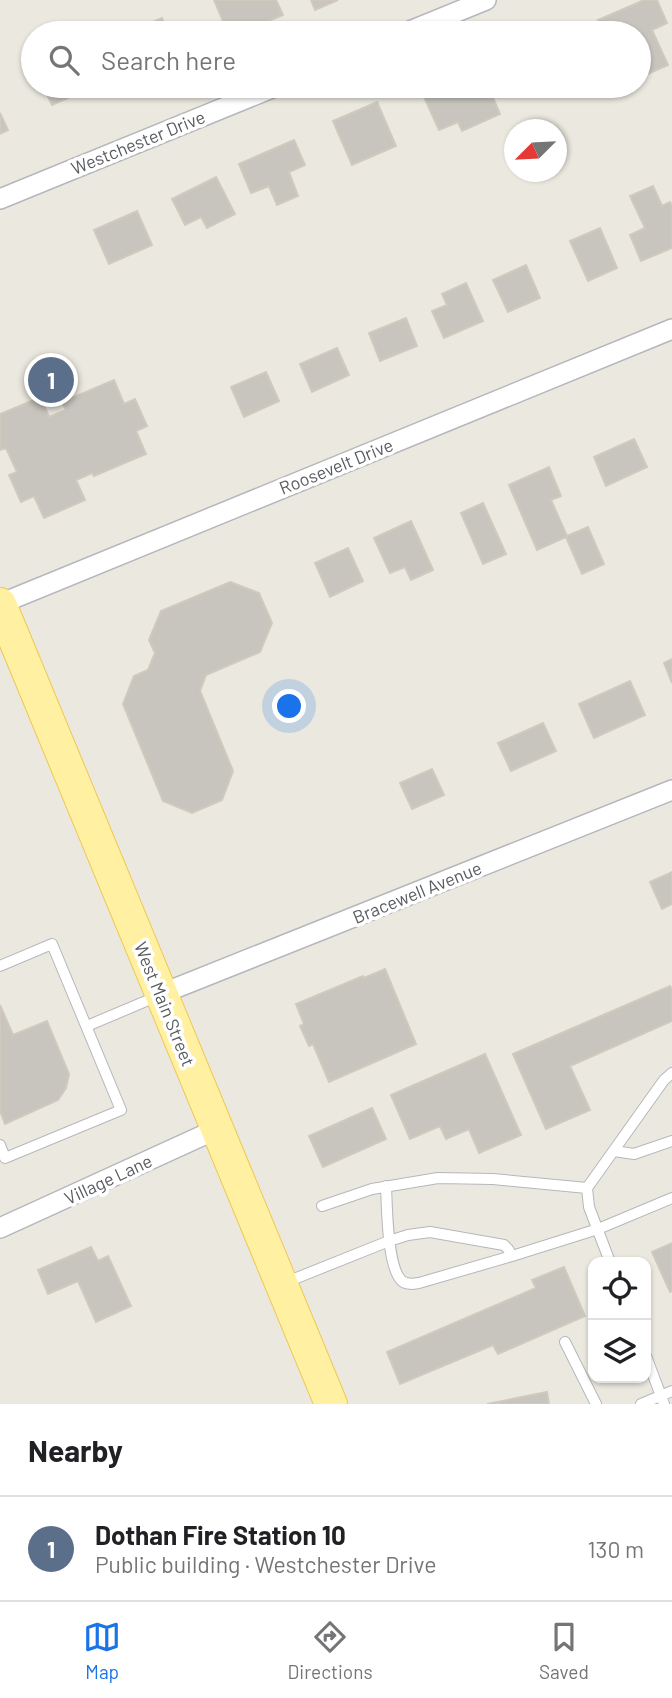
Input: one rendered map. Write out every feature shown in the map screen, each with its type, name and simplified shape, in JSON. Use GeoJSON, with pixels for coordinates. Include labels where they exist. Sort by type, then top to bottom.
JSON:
{"type":"FeatureCollection","features":[{"type":"Feature","properties":{"kind":"main road","name":"West Main Street"},"geometry":{"type":"LineString","coordinates":[[0,604],[331,1404]]}},
{"type":"Feature","properties":{"kind":"street"},"geometry":{"type":"LineString","coordinates":[[434,21],[486,0]]}},
{"type":"Feature","properties":{"kind":"street","name":"Westchester Drive"},"geometry":{"type":"LineString","coordinates":[[0,199],[248,98]]}},
{"type":"Feature","properties":{"kind":"street","name":"Roosevelt Drive"},"geometry":{"type":"LineString","coordinates":[[0,604],[672,329]]}},
{"type":"Feature","properties":{"kind":"street","name":"Bracewell Avenue"},"geometry":{"type":"LineString","coordinates":[[161,994],[672,790]]}},
{"type":"Feature","properties":{"kind":"street","name":"Village Lane"},"geometry":{"type":"LineString","coordinates":[[0,1228],[216,1129]]}},
{"type":"Feature","properties":{"kind":"lane"},"geometry":{"type":"LineString","coordinates":[[0,966],[52,944],[121,1110],[5,1158],[0,1145]]}},
{"type":"Feature","properties":{"kind":"lane"},"geometry":{"type":"LineString","coordinates":[[86,1026],[161,994]]}},
{"type":"Feature","properties":{"kind":"lane"},"geometry":{"type":"LineString","coordinates":[[608,1257],[589,1207],[587,1188],[664,1080],[672,1073]]}},
{"type":"Feature","properties":{"kind":"lane"},"geometry":{"type":"LineString","coordinates":[[614,1151],[634,1154],[672,1141]]}},
{"type":"Feature","properties":{"kind":"lane"},"geometry":{"type":"LineString","coordinates":[[322,1206],[372,1189],[438,1178],[494,1178],[587,1188]]}},
{"type":"Feature","properties":{"kind":"lane"},"geometry":{"type":"LineString","coordinates":[[386,1186],[389,1241],[396,1273],[401,1280],[409,1284],[598,1229],[672,1198]]}},
{"type":"Feature","properties":{"kind":"lane"},"geometry":{"type":"LineString","coordinates":[[281,1284],[389,1241],[430,1232],[504,1245],[512,1256]]}},
{"type":"Feature","properties":{"kind":"lane"},"geometry":{"type":"LineString","coordinates":[[565,1342],[596,1404]]}},
{"type":"Feature","properties":{"kind":"lane"},"geometry":{"type":"LineString","coordinates":[[651,1370],[662,1400]]}},
{"type":"Feature","properties":{"kind":"lane"},"geometry":{"type":"LineString","coordinates":[[641,1404],[662,1400],[672,1391]]}},
{"type":"Feature","properties":{"kind":"building"},"geometry":{"type":"Polygon","coordinates":[[[214,0],[276,0],[283,15],[268,21],[223,21],[214,0]]]}},
{"type":"Feature","properties":{"kind":"building"},"geometry":{"type":"Polygon","coordinates":[[[311,0],[338,0],[315,10],[311,0]]]}},
{"type":"Feature","properties":{"kind":"building"},"geometry":{"type":"Polygon","coordinates":[[[644,0],[657,0],[667,23],[652,30],[668,65],[651,73],[651,21],[598,20],[644,0]]]}},
{"type":"Feature","properties":{"kind":"building"},"geometry":{"type":"Polygon","coordinates":[[[49,98],[68,98],[52,105],[49,98]]]}},
{"type":"Feature","properties":{"kind":"building"},"geometry":{"type":"Polygon","coordinates":[[[424,98],[493,98],[500,114],[462,131],[458,122],[439,130],[424,98]]]}},
{"type":"Feature","properties":{"kind":"building"},"geometry":{"type":"Polygon","coordinates":[[[377,102],[396,146],[352,165],[333,121],[377,102]]]}},
{"type":"Feature","properties":{"kind":"building"},"geometry":{"type":"Polygon","coordinates":[[[0,113],[8,130],[0,134],[0,113]]]}},
{"type":"Feature","properties":{"kind":"building"},"geometry":{"type":"Polygon","coordinates":[[[294,140],[305,165],[289,172],[298,196],[277,205],[269,186],[251,193],[239,164],[294,140]]]}},
{"type":"Feature","properties":{"kind":"building"},"geometry":{"type":"Polygon","coordinates":[[[216,177],[235,214],[207,228],[201,217],[185,225],[172,199],[216,177]]]}},
{"type":"Feature","properties":{"kind":"building"},"geometry":{"type":"Polygon","coordinates":[[[653,186],[662,206],[670,202],[672,206],[672,248],[641,261],[630,235],[645,228],[630,196],[653,186]]]}},
{"type":"Feature","properties":{"kind":"building"},"geometry":{"type":"Polygon","coordinates":[[[137,211],[152,245],[109,264],[94,230],[137,211]]]}},
{"type":"Feature","properties":{"kind":"building"},"geometry":{"type":"Polygon","coordinates":[[[600,228],[617,268],[588,281],[570,241],[600,228]]]}},
{"type":"Feature","properties":{"kind":"building"},"geometry":{"type":"Polygon","coordinates":[[[526,265],[540,298],[508,312],[493,280],[526,265]]]}},
{"type":"Feature","properties":{"kind":"building"},"geometry":{"type":"Polygon","coordinates":[[[466,283],[483,321],[444,338],[432,311],[447,305],[442,294],[466,283]]]}},
{"type":"Feature","properties":{"kind":"building"},"geometry":{"type":"Polygon","coordinates":[[[406,318],[417,346],[380,361],[369,333],[406,318]]]}},
{"type":"Feature","properties":{"kind":"building"},"geometry":{"type":"Polygon","coordinates":[[[337,348],[349,375],[312,392],[300,364],[337,348]]]}},
{"type":"Feature","properties":{"kind":"building"},"geometry":{"type":"Polygon","coordinates":[[[266,372],[279,401],[244,417],[231,387],[266,372]]]}},
{"type":"Feature","properties":{"kind":"building"},"geometry":{"type":"Polygon","coordinates":[[[114,380],[124,404],[135,399],[147,426],[136,431],[146,454],[94,476],[92,473],[76,480],[85,500],[44,518],[34,496],[21,502],[9,475],[17,472],[6,448],[0,450],[0,414],[41,397],[49,417],[66,410],[62,402],[114,380]]]}},
{"type":"Feature","properties":{"kind":"building"},"geometry":{"type":"Polygon","coordinates":[[[634,439],[647,467],[606,486],[594,457],[634,439]]]}},
{"type":"Feature","properties":{"kind":"building"},"geometry":{"type":"Polygon","coordinates":[[[549,467],[561,496],[551,500],[567,536],[588,527],[604,564],[582,574],[566,537],[537,550],[509,485],[549,467]]]}},
{"type":"Feature","properties":{"kind":"building"},"geometry":{"type":"Polygon","coordinates":[[[483,503],[506,554],[483,564],[461,513],[483,503]]]}},
{"type":"Feature","properties":{"kind":"building"},"geometry":{"type":"Polygon","coordinates":[[[411,521],[433,570],[411,580],[405,567],[390,573],[374,538],[411,521]]]}},
{"type":"Feature","properties":{"kind":"building"},"geometry":{"type":"Polygon","coordinates":[[[348,548],[363,581],[330,597],[315,563],[348,548]]]}},
{"type":"Feature","properties":{"kind":"building"},"geometry":{"type":"Polygon","coordinates":[[[230,582],[259,593],[272,623],[260,652],[206,675],[200,691],[233,771],[222,800],[192,813],[163,801],[123,704],[134,676],[148,670],[155,653],[149,640],[161,611],[230,582]]]}},
{"type":"Feature","properties":{"kind":"building"},"geometry":{"type":"Polygon","coordinates":[[[672,659],[672,683],[664,663],[672,659]]]}},
{"type":"Feature","properties":{"kind":"building"},"geometry":{"type":"Polygon","coordinates":[[[630,681],[645,715],[594,738],[579,704],[630,681]]]}},
{"type":"Feature","properties":{"kind":"building"},"geometry":{"type":"Polygon","coordinates":[[[543,723],[556,751],[511,771],[498,743],[543,723]]]}},
{"type":"Feature","properties":{"kind":"building"},"geometry":{"type":"Polygon","coordinates":[[[432,769],[444,795],[412,809],[400,783],[432,769]]]}},
{"type":"Feature","properties":{"kind":"building"},"geometry":{"type":"Polygon","coordinates":[[[672,872],[672,904],[662,909],[650,882],[672,872]]]}},
{"type":"Feature","properties":{"kind":"building"},"geometry":{"type":"Polygon","coordinates":[[[385,969],[416,1044],[329,1082],[313,1044],[309,1046],[300,1026],[304,1024],[296,1004],[385,969]]]}},
{"type":"Feature","properties":{"kind":"building"},"geometry":{"type":"Polygon","coordinates":[[[670,986],[672,1021],[570,1066],[590,1110],[546,1129],[513,1054],[670,986]]]}},
{"type":"Feature","properties":{"kind":"building"},"geometry":{"type":"Polygon","coordinates":[[[0,1005],[13,1035],[47,1021],[69,1074],[66,1088],[58,1100],[5,1124],[0,1111],[0,1005]]]}},
{"type":"Feature","properties":{"kind":"building"},"geometry":{"type":"Polygon","coordinates":[[[485,1054],[521,1135],[479,1153],[469,1129],[446,1139],[440,1126],[410,1139],[391,1095],[485,1054]]]}},
{"type":"Feature","properties":{"kind":"building"},"geometry":{"type":"Polygon","coordinates":[[[372,1108],[386,1139],[323,1167],[309,1136],[372,1108]]]}},
{"type":"Feature","properties":{"kind":"building"},"geometry":{"type":"Polygon","coordinates":[[[672,1243],[672,1291],[670,1292],[652,1252],[672,1243]]]}},
{"type":"Feature","properties":{"kind":"building"},"geometry":{"type":"Polygon","coordinates":[[[91,1247],[98,1261],[108,1256],[131,1306],[96,1322],[78,1281],[48,1294],[38,1270],[91,1247]]]}},
{"type":"Feature","properties":{"kind":"building"},"geometry":{"type":"Polygon","coordinates":[[[564,1267],[585,1316],[498,1354],[493,1345],[400,1384],[387,1352],[536,1288],[532,1280],[564,1267]]]}},
{"type":"Feature","properties":{"kind":"building"},"geometry":{"type":"Polygon","coordinates":[[[547,1392],[549,1404],[487,1404],[547,1392]]]}},
{"type":"Feature","properties":{"kind":"place","name":"Dothan Fire Station 10"},"geometry":{"type":"Point","coordinates":[51,380]}}]}
